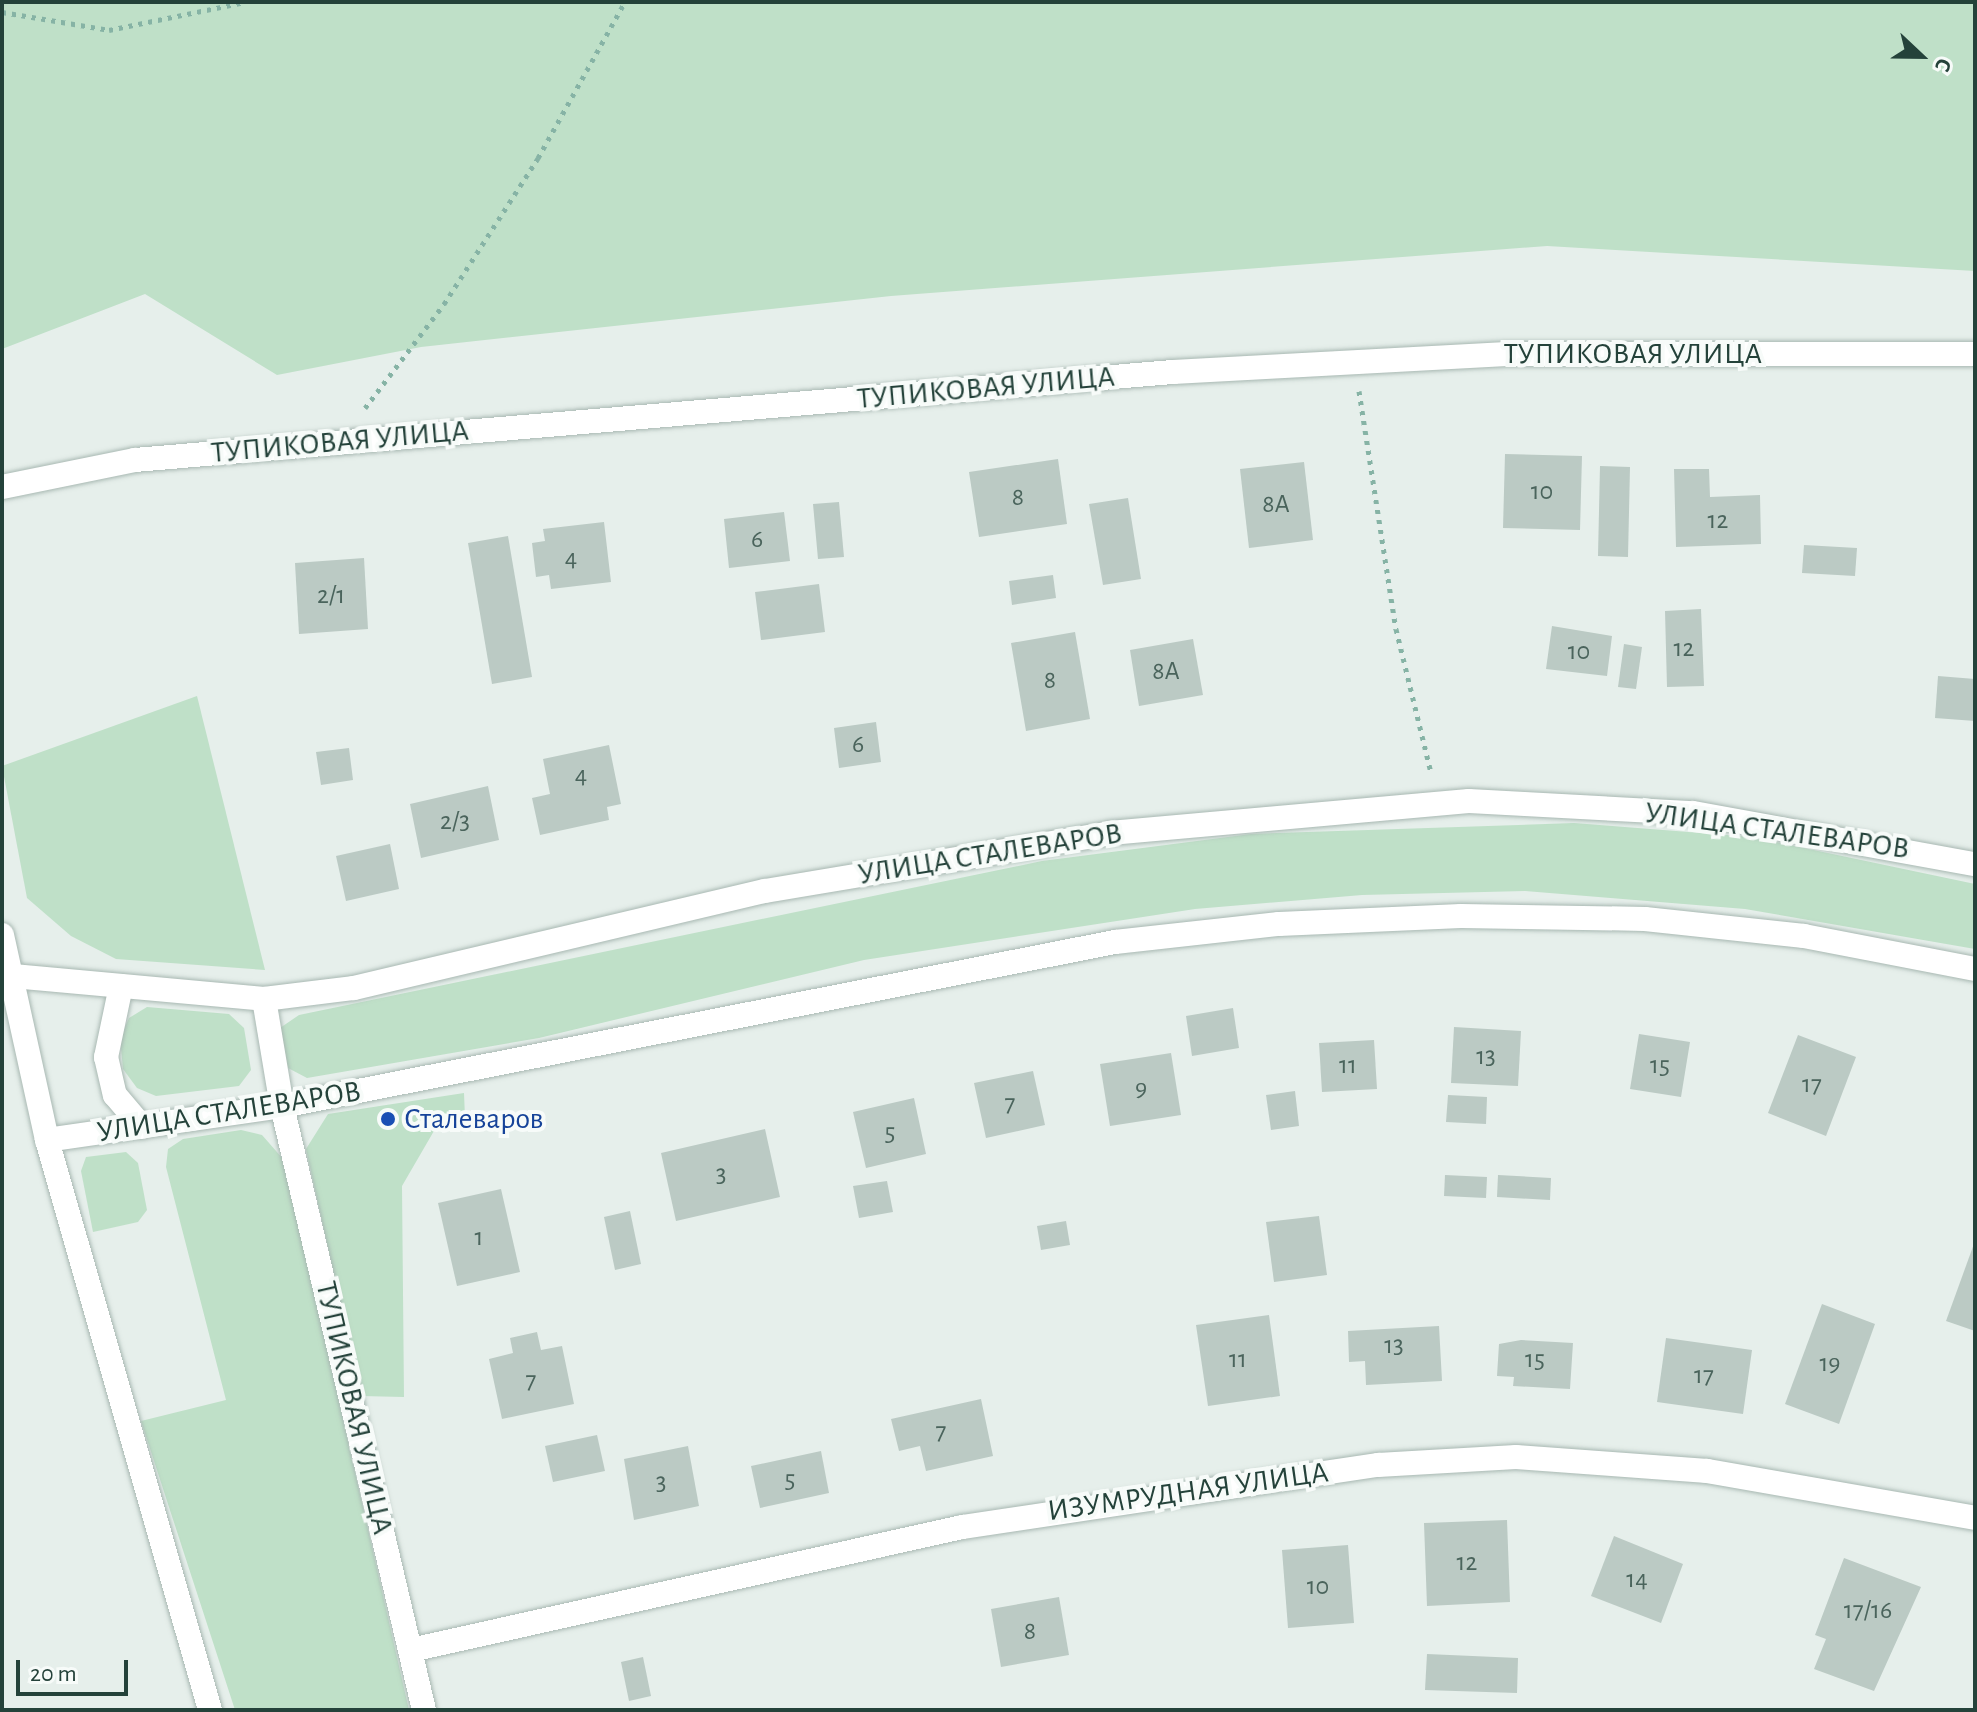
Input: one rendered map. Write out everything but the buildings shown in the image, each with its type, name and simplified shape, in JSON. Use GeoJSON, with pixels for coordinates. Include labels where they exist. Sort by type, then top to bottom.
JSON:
{"type":"FeatureCollection","features":[{"type":"Feature","properties":{"kind":"street","name":"ТУПИКОВАЯ УЛИЦА"},"geometry":{"type":"LineString","coordinates":[[2,487],[135,460],[1353,362],[1507,354],[1975,354]]}},
{"type":"Feature","properties":{"kind":"street","name":"УЛИЦА СТАЛЕВАРОВ"},"geometry":{"type":"LineString","coordinates":[[13,976],[264,999],[354,988],[765,891],[1110,833],[1438,804],[1693,813],[1975,864]]}},
{"type":"Feature","properties":{"kind":"street","name":"УЛИЦА СТАЛЕВАРОВ"},"geometry":{"type":"LineString","coordinates":[[47,1140],[282,1106],[1115,942],[1279,924],[1461,916],[1645,919],[1804,936],[1975,969]]}},
{"type":"Feature","properties":{"kind":"street"},"geometry":{"type":"LineString","coordinates":[[2,935],[47,1140],[210,1710]]}},
{"type":"Feature","properties":{"kind":"street"},"geometry":{"type":"LineString","coordinates":[[121,986],[106,1057],[115,1095],[142,1127]]}},
{"type":"Feature","properties":{"kind":"street","name":"ТУПИКОВАЯ УЛИЦА"},"geometry":{"type":"LineString","coordinates":[[264,999],[282,1106],[424,1710]]}},
{"type":"Feature","properties":{"kind":"street","name":"ИЗУМРУДНАЯ УЛИЦА"},"geometry":{"type":"LineString","coordinates":[[411,1650],[962,1527],[1378,1465],[1516,1457],[1707,1471],[1975,1518]]}},
{"type":"Feature","properties":{"kind":"path"},"geometry":{"type":"LineString","coordinates":[[2,12],[109,30],[246,2]]}},
{"type":"Feature","properties":{"kind":"path"},"geometry":{"type":"LineString","coordinates":[[332,443],[385,388],[444,304],[625,2]]}},
{"type":"Feature","properties":{"kind":"path"},"geometry":{"type":"LineString","coordinates":[[1353,362],[1396,629],[1438,804]]}},
{"type":"Feature","properties":{"kind":"green space"},"geometry":{"type":"Polygon","coordinates":[[[2,2],[1975,2],[1975,271],[1547,246],[891,296],[421,347],[277,375],[145,294],[2,349],[2,2]]]}},
{"type":"Feature","properties":{"kind":"green space"},"geometry":{"type":"Polygon","coordinates":[[[197,696],[265,970],[116,959],[71,936],[27,898],[2,766],[197,696]]]}},
{"type":"Feature","properties":{"kind":"green space"},"geometry":{"type":"Polygon","coordinates":[[[1574,823],[1752,837],[1975,884],[1975,949],[1745,909],[1525,891],[1362,895],[1195,909],[864,960],[539,1038],[307,1078],[288,1068],[280,1028],[299,1015],[1042,861],[1251,834],[1574,823]]]}},
{"type":"Feature","properties":{"kind":"green space"},"geometry":{"type":"Polygon","coordinates":[[[147,1007],[229,1014],[244,1028],[251,1070],[239,1086],[156,1096],[137,1088],[123,1069],[120,1038],[129,1018],[147,1007]]]}},
{"type":"Feature","properties":{"kind":"green space"},"geometry":{"type":"Polygon","coordinates":[[[464,1093],[465,1118],[438,1124],[402,1186],[404,1397],[361,1396],[306,1149],[328,1114],[464,1093]]]}},
{"type":"Feature","properties":{"kind":"green space"},"geometry":{"type":"Polygon","coordinates":[[[241,1130],[262,1135],[284,1160],[409,1710],[235,1710],[141,1421],[226,1400],[166,1167],[168,1149],[183,1139],[241,1130]]]}},
{"type":"Feature","properties":{"kind":"green space"},"geometry":{"type":"Polygon","coordinates":[[[126,1152],[138,1163],[147,1210],[138,1222],[93,1232],[81,1171],[86,1157],[126,1152]]]}},
{"type":"Feature","properties":{"kind":"place","name":"Сталеваров"},"geometry":{"type":"Point","coordinates":[388,1119]}}]}
